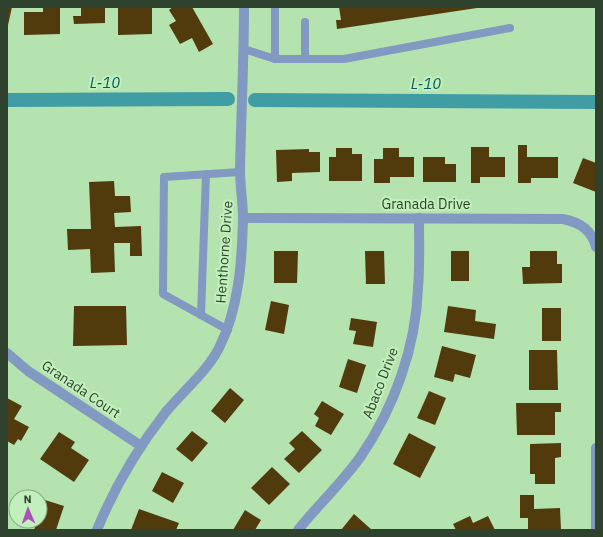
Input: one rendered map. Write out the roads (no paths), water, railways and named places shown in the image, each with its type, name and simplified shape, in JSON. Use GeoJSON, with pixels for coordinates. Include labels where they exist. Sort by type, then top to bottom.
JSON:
{"type":"FeatureCollection","features":[{"type":"Feature","properties":{"kind":"street","name":"Henthorne Drive"},"geometry":{"type":"LineString","coordinates":[[97,530],[123,474],[141,446],[166,412],[206,368],[218,350],[228,330],[234,309],[238,287],[243,218],[240,172],[244,7]]}},
{"type":"Feature","properties":{"kind":"street","name":"Granada Drive"},"geometry":{"type":"LineString","coordinates":[[243,218],[562,219],[582,225],[589,232],[596,247]]}},
{"type":"Feature","properties":{"kind":"street","name":"Abaco Drive"},"geometry":{"type":"LineString","coordinates":[[298,530],[338,485],[361,456],[385,414],[400,380],[409,349],[416,313],[418,289],[419,218]]}},
{"type":"Feature","properties":{"kind":"street","name":"Granada Court"},"geometry":{"type":"LineString","coordinates":[[7,353],[28,370],[141,446]]}},
{"type":"Feature","properties":{"kind":"street"},"geometry":{"type":"LineString","coordinates":[[596,448],[596,530]]}},
{"type":"Feature","properties":{"kind":"lane"},"geometry":{"type":"LineString","coordinates":[[275,7],[275,59]]}},
{"type":"Feature","properties":{"kind":"lane"},"geometry":{"type":"LineString","coordinates":[[305,22],[305,59]]}},
{"type":"Feature","properties":{"kind":"lane"},"geometry":{"type":"LineString","coordinates":[[244,49],[275,59],[344,59],[510,28]]}},
{"type":"Feature","properties":{"kind":"lane"},"geometry":{"type":"LineString","coordinates":[[228,330],[163,294],[164,177],[240,172]]}},
{"type":"Feature","properties":{"kind":"lane"},"geometry":{"type":"LineString","coordinates":[[201,315],[206,174]]}},
{"type":"Feature","properties":{"kind":"waterway","name":"L-10"},"geometry":{"type":"LineString","coordinates":[[7,100],[228,99]]}},
{"type":"Feature","properties":{"kind":"waterway","name":"L-10"},"geometry":{"type":"LineString","coordinates":[[255,100],[596,102]]}}]}
